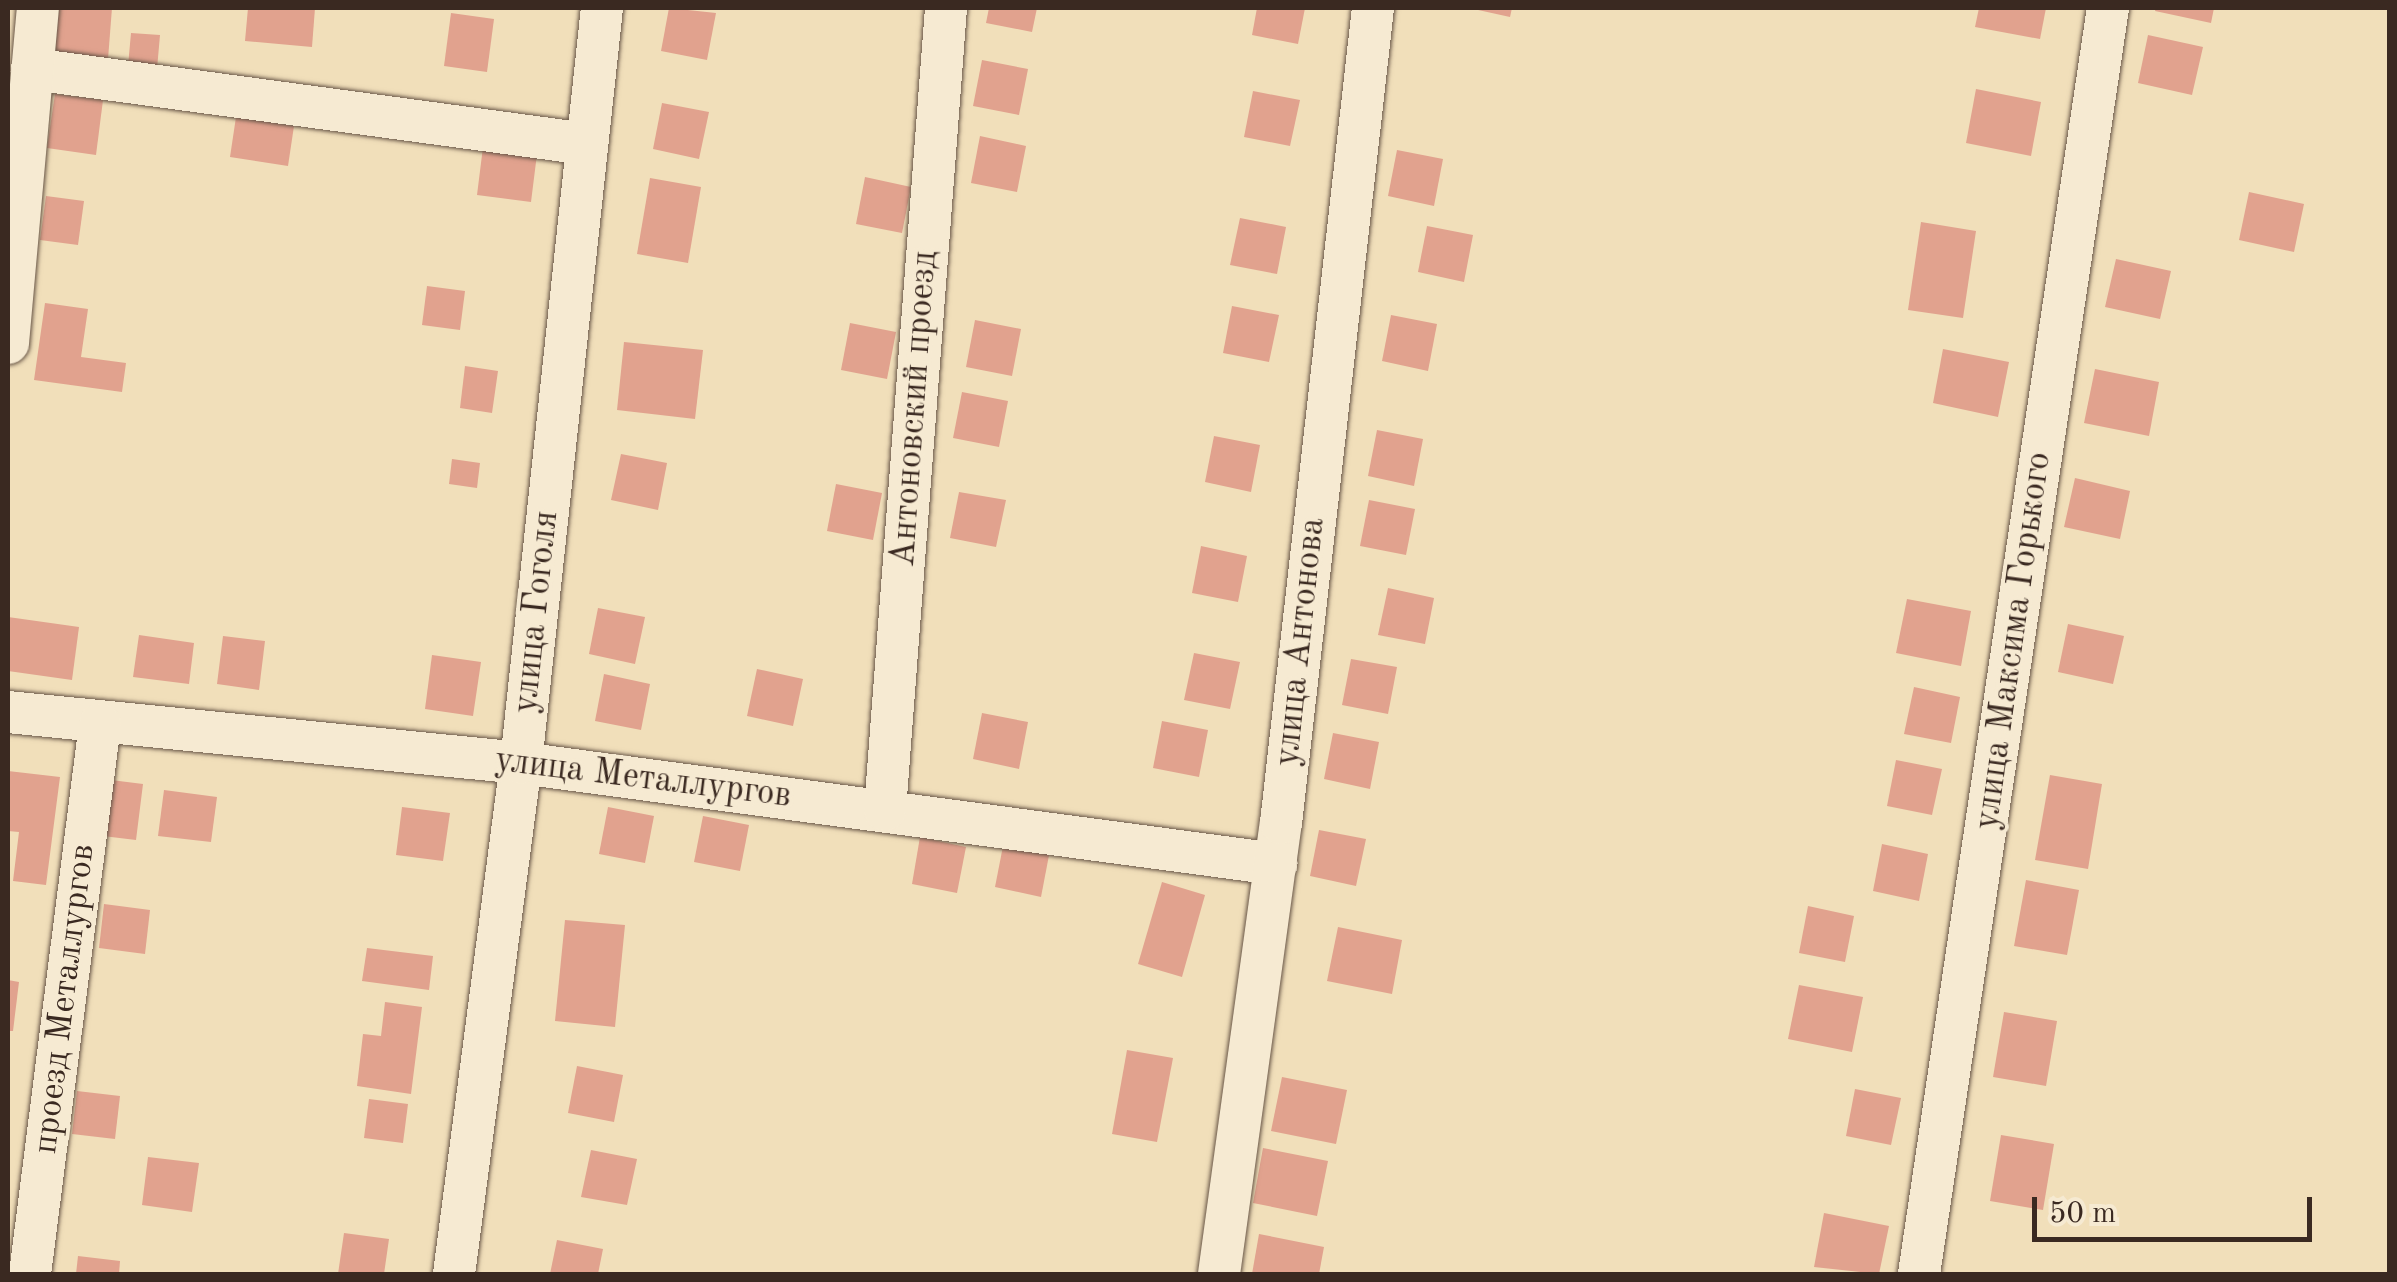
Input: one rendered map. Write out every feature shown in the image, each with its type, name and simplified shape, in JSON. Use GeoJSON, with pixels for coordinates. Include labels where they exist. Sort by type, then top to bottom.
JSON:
{"type":"FeatureCollection","features":[{"type":"Feature","properties":{"kind":"street"},"geometry":{"type":"LineString","coordinates":[[8,342],[38,8]]}},
{"type":"Feature","properties":{"kind":"street","name":"улица Гоголя"},"geometry":{"type":"LineString","coordinates":[[454,1274],[521,763],[602,8]]}},
{"type":"Feature","properties":{"kind":"street","name":"Антоновский проезд"},"geometry":{"type":"LineString","coordinates":[[885,810],[946,8]]}},
{"type":"Feature","properties":{"kind":"street","name":"улица Антонова"},"geometry":{"type":"LineString","coordinates":[[1219,1274],[1276,864],[1373,8]]}},
{"type":"Feature","properties":{"kind":"street","name":"улица Максима Горького"},"geometry":{"type":"LineString","coordinates":[[1920,1274],[2108,8]]}},
{"type":"Feature","properties":{"kind":"street"},"geometry":{"type":"LineString","coordinates":[[32,69],[588,144]]}},
{"type":"Feature","properties":{"kind":"street","name":"улица Металлургов"},"geometry":{"type":"LineString","coordinates":[[8,712],[521,763],[1276,864]]}},
{"type":"Feature","properties":{"kind":"street","name":"проезд Металлургов"},"geometry":{"type":"LineString","coordinates":[[30,1274],[100,724]]}},
{"type":"Feature","properties":{"kind":"building"},"geometry":{"type":"Polygon","coordinates":[[[59,8],[112,8],[108,59],[55,54],[59,8]]]}},
{"type":"Feature","properties":{"kind":"building"},"geometry":{"type":"Polygon","coordinates":[[[248,8],[315,8],[312,47],[245,41],[248,8]]]}},
{"type":"Feature","properties":{"kind":"building"},"geometry":{"type":"Polygon","coordinates":[[[669,8],[716,13],[707,60],[661,51],[669,8]]]}},
{"type":"Feature","properties":{"kind":"building"},"geometry":{"type":"Polygon","coordinates":[[[989,8],[1037,8],[1032,32],[986,23],[989,8]]]}},
{"type":"Feature","properties":{"kind":"building"},"geometry":{"type":"Polygon","coordinates":[[[1257,8],[1305,8],[1298,44],[1252,35],[1257,8]]]}},
{"type":"Feature","properties":{"kind":"building"},"geometry":{"type":"Polygon","coordinates":[[[1469,8],[1512,8],[1510,17],[1469,8]]]}},
{"type":"Feature","properties":{"kind":"building"},"geometry":{"type":"Polygon","coordinates":[[[1979,8],[2046,8],[2040,39],[1975,27],[1979,8]]]}},
{"type":"Feature","properties":{"kind":"building"},"geometry":{"type":"Polygon","coordinates":[[[2214,8],[2211,23],[2155,11],[2214,8]]]}},
{"type":"Feature","properties":{"kind":"building"},"geometry":{"type":"Polygon","coordinates":[[[451,13],[494,19],[487,72],[444,66],[451,13]]]}},
{"type":"Feature","properties":{"kind":"building"},"geometry":{"type":"Polygon","coordinates":[[[131,33],[160,35],[157,69],[128,66],[131,33]]]}},
{"type":"Feature","properties":{"kind":"building"},"geometry":{"type":"Polygon","coordinates":[[[2148,35],[2203,47],[2192,95],[2138,83],[2148,35]]]}},
{"type":"Feature","properties":{"kind":"building"},"geometry":{"type":"Polygon","coordinates":[[[982,60],[1028,69],[1019,115],[973,106],[982,60]]]}},
{"type":"Feature","properties":{"kind":"building"},"geometry":{"type":"Polygon","coordinates":[[[1976,89],[2041,102],[2031,156],[1966,143],[1976,89]]]}},
{"type":"Feature","properties":{"kind":"building"},"geometry":{"type":"Polygon","coordinates":[[[1253,91],[1300,100],[1290,146],[1244,137],[1253,91]]]}},
{"type":"Feature","properties":{"kind":"building"},"geometry":{"type":"Polygon","coordinates":[[[55,94],[103,100],[96,155],[47,148],[55,94]]]}},
{"type":"Feature","properties":{"kind":"building"},"geometry":{"type":"Polygon","coordinates":[[[662,103],[709,112],[699,159],[653,149],[662,103]]]}},
{"type":"Feature","properties":{"kind":"building"},"geometry":{"type":"Polygon","coordinates":[[[236,117],[294,126],[288,166],[230,157],[236,117]]]}},
{"type":"Feature","properties":{"kind":"building"},"geometry":{"type":"Polygon","coordinates":[[[980,136],[1026,146],[1017,192],[971,183],[980,136]]]}},
{"type":"Feature","properties":{"kind":"building"},"geometry":{"type":"Polygon","coordinates":[[[483,147],[537,154],[531,202],[477,195],[483,147]]]}},
{"type":"Feature","properties":{"kind":"building"},"geometry":{"type":"Polygon","coordinates":[[[1397,150],[1443,159],[1434,206],[1388,196],[1397,150]]]}},
{"type":"Feature","properties":{"kind":"building"},"geometry":{"type":"Polygon","coordinates":[[[865,177],[911,187],[902,233],[856,224],[865,177]]]}},
{"type":"Feature","properties":{"kind":"building"},"geometry":{"type":"Polygon","coordinates":[[[650,178],[701,187],[688,263],[637,254],[650,178]]]}},
{"type":"Feature","properties":{"kind":"building"},"geometry":{"type":"Polygon","coordinates":[[[2249,192],[2304,204],[2294,252],[2239,240],[2249,192]]]}},
{"type":"Feature","properties":{"kind":"building"},"geometry":{"type":"Polygon","coordinates":[[[46,196],[84,201],[78,245],[40,240],[46,196]]]}},
{"type":"Feature","properties":{"kind":"building"},"geometry":{"type":"Polygon","coordinates":[[[1240,218],[1286,227],[1277,274],[1230,265],[1240,218]]]}},
{"type":"Feature","properties":{"kind":"building"},"geometry":{"type":"Polygon","coordinates":[[[1921,222],[1976,231],[1963,318],[1908,310],[1921,222]]]}},
{"type":"Feature","properties":{"kind":"building"},"geometry":{"type":"Polygon","coordinates":[[[1427,226],[1473,235],[1464,282],[1418,272],[1427,226]]]}},
{"type":"Feature","properties":{"kind":"building"},"geometry":{"type":"Polygon","coordinates":[[[2116,259],[2171,271],[2160,319],[2105,307],[2116,259]]]}},
{"type":"Feature","properties":{"kind":"building"},"geometry":{"type":"Polygon","coordinates":[[[427,286],[465,291],[460,330],[422,325],[427,286]]]}},
{"type":"Feature","properties":{"kind":"building"},"geometry":{"type":"Polygon","coordinates":[[[45,303],[88,309],[81,357],[126,363],[122,392],[34,380],[45,303]]]}},
{"type":"Feature","properties":{"kind":"building"},"geometry":{"type":"Polygon","coordinates":[[[1232,306],[1279,315],[1269,362],[1223,353],[1232,306]]]}},
{"type":"Feature","properties":{"kind":"building"},"geometry":{"type":"Polygon","coordinates":[[[1391,315],[1437,324],[1428,371],[1382,361],[1391,315]]]}},
{"type":"Feature","properties":{"kind":"building"},"geometry":{"type":"Polygon","coordinates":[[[975,320],[1021,329],[1012,376],[966,367],[975,320]]]}},
{"type":"Feature","properties":{"kind":"building"},"geometry":{"type":"Polygon","coordinates":[[[850,323],[896,332],[887,379],[841,370],[850,323]]]}},
{"type":"Feature","properties":{"kind":"building"},"geometry":{"type":"Polygon","coordinates":[[[624,342],[703,350],[695,419],[617,410],[624,342]]]}},
{"type":"Feature","properties":{"kind":"building"},"geometry":{"type":"Polygon","coordinates":[[[1943,349],[2009,362],[1998,417],[1933,403],[1943,349]]]}},
{"type":"Feature","properties":{"kind":"building"},"geometry":{"type":"Polygon","coordinates":[[[465,366],[498,371],[492,413],[460,408],[465,366]]]}},
{"type":"Feature","properties":{"kind":"building"},"geometry":{"type":"Polygon","coordinates":[[[2095,369],[2159,382],[2149,436],[2084,423],[2095,369]]]}},
{"type":"Feature","properties":{"kind":"building"},"geometry":{"type":"Polygon","coordinates":[[[962,392],[1008,401],[999,447],[953,438],[962,392]]]}},
{"type":"Feature","properties":{"kind":"building"},"geometry":{"type":"Polygon","coordinates":[[[1377,430],[1423,439],[1414,486],[1368,476],[1377,430]]]}},
{"type":"Feature","properties":{"kind":"building"},"geometry":{"type":"Polygon","coordinates":[[[1214,436],[1260,445],[1251,492],[1205,482],[1214,436]]]}},
{"type":"Feature","properties":{"kind":"building"},"geometry":{"type":"Polygon","coordinates":[[[621,454],[667,463],[658,510],[611,500],[621,454]]]}},
{"type":"Feature","properties":{"kind":"building"},"geometry":{"type":"Polygon","coordinates":[[[452,459],[480,463],[477,488],[449,484],[452,459]]]}},
{"type":"Feature","properties":{"kind":"building"},"geometry":{"type":"Polygon","coordinates":[[[2075,478],[2130,491],[2120,539],[2064,527],[2075,478]]]}},
{"type":"Feature","properties":{"kind":"building"},"geometry":{"type":"Polygon","coordinates":[[[836,484],[882,493],[873,540],[827,531],[836,484]]]}},
{"type":"Feature","properties":{"kind":"building"},"geometry":{"type":"Polygon","coordinates":[[[959,492],[1006,500],[996,547],[950,538],[959,492]]]}},
{"type":"Feature","properties":{"kind":"building"},"geometry":{"type":"Polygon","coordinates":[[[1369,500],[1415,509],[1406,555],[1360,546],[1369,500]]]}},
{"type":"Feature","properties":{"kind":"building"},"geometry":{"type":"Polygon","coordinates":[[[1201,546],[1247,556],[1238,602],[1192,593],[1201,546]]]}},
{"type":"Feature","properties":{"kind":"building"},"geometry":{"type":"Polygon","coordinates":[[[1388,588],[1434,598],[1425,644],[1378,635],[1388,588]]]}},
{"type":"Feature","properties":{"kind":"building"},"geometry":{"type":"Polygon","coordinates":[[[1907,599],[1971,611],[1961,666],[1896,653],[1907,599]]]}},
{"type":"Feature","properties":{"kind":"building"},"geometry":{"type":"Polygon","coordinates":[[[598,608],[645,617],[635,664],[589,654],[598,608]]]}},
{"type":"Feature","properties":{"kind":"building"},"geometry":{"type":"Polygon","coordinates":[[[8,617],[79,627],[72,680],[8,671],[8,617]]]}},
{"type":"Feature","properties":{"kind":"building"},"geometry":{"type":"Polygon","coordinates":[[[2068,624],[2124,636],[2113,684],[2058,672],[2068,624]]]}},
{"type":"Feature","properties":{"kind":"building"},"geometry":{"type":"Polygon","coordinates":[[[139,635],[194,643],[189,684],[133,677],[139,635]]]}},
{"type":"Feature","properties":{"kind":"building"},"geometry":{"type":"Polygon","coordinates":[[[223,636],[265,641],[259,690],[217,684],[223,636]]]}},
{"type":"Feature","properties":{"kind":"building"},"geometry":{"type":"Polygon","coordinates":[[[1194,653],[1240,662],[1230,709],[1184,700],[1194,653]]]}},
{"type":"Feature","properties":{"kind":"building"},"geometry":{"type":"Polygon","coordinates":[[[432,655],[481,662],[473,716],[425,709],[432,655]]]}},
{"type":"Feature","properties":{"kind":"building"},"geometry":{"type":"Polygon","coordinates":[[[1351,659],[1397,667],[1388,714],[1342,705],[1351,659]]]}},
{"type":"Feature","properties":{"kind":"building"},"geometry":{"type":"Polygon","coordinates":[[[757,669],[803,679],[793,726],[747,716],[757,669]]]}},
{"type":"Feature","properties":{"kind":"building"},"geometry":{"type":"Polygon","coordinates":[[[604,674],[650,684],[641,730],[595,721],[604,674]]]}},
{"type":"Feature","properties":{"kind":"building"},"geometry":{"type":"Polygon","coordinates":[[[1914,687],[1960,697],[1951,743],[1904,734],[1914,687]]]}},
{"type":"Feature","properties":{"kind":"building"},"geometry":{"type":"Polygon","coordinates":[[[982,713],[1028,722],[1019,769],[973,759],[982,713]]]}},
{"type":"Feature","properties":{"kind":"building"},"geometry":{"type":"Polygon","coordinates":[[[1162,721],[1208,730],[1199,777],[1153,768],[1162,721]]]}},
{"type":"Feature","properties":{"kind":"building"},"geometry":{"type":"Polygon","coordinates":[[[1333,733],[1379,742],[1370,789],[1324,779],[1333,733]]]}},
{"type":"Feature","properties":{"kind":"building"},"geometry":{"type":"Polygon","coordinates":[[[1896,760],[1942,769],[1932,815],[1887,806],[1896,760]]]}},
{"type":"Feature","properties":{"kind":"building"},"geometry":{"type":"Polygon","coordinates":[[[8,771],[60,777],[46,885],[13,881],[19,832],[8,831],[8,771]]]}},
{"type":"Feature","properties":{"kind":"building"},"geometry":{"type":"Polygon","coordinates":[[[2050,775],[2102,784],[2088,869],[2035,860],[2050,775]]]}},
{"type":"Feature","properties":{"kind":"building"},"geometry":{"type":"Polygon","coordinates":[[[111,780],[143,784],[136,840],[103,836],[111,780]]]}},
{"type":"Feature","properties":{"kind":"building"},"geometry":{"type":"Polygon","coordinates":[[[164,790],[217,797],[211,842],[158,836],[164,790]]]}},
{"type":"Feature","properties":{"kind":"building"},"geometry":{"type":"Polygon","coordinates":[[[402,807],[450,813],[443,861],[396,855],[402,807]]]}},
{"type":"Feature","properties":{"kind":"building"},"geometry":{"type":"Polygon","coordinates":[[[608,807],[654,816],[645,863],[599,854],[608,807]]]}},
{"type":"Feature","properties":{"kind":"building"},"geometry":{"type":"Polygon","coordinates":[[[703,816],[749,825],[740,871],[694,862],[703,816]]]}},
{"type":"Feature","properties":{"kind":"building"},"geometry":{"type":"Polygon","coordinates":[[[1319,830],[1366,839],[1356,886],[1310,876],[1319,830]]]}},
{"type":"Feature","properties":{"kind":"building"},"geometry":{"type":"Polygon","coordinates":[[[920,837],[966,847],[957,893],[912,884],[920,837]]]}},
{"type":"Feature","properties":{"kind":"building"},"geometry":{"type":"Polygon","coordinates":[[[1004,841],[1050,850],[1041,897],[995,887],[1004,841]]]}},
{"type":"Feature","properties":{"kind":"building"},"geometry":{"type":"Polygon","coordinates":[[[1882,844],[1928,854],[1919,901],[1873,891],[1882,844]]]}},
{"type":"Feature","properties":{"kind":"building"},"geometry":{"type":"Polygon","coordinates":[[[2026,880],[2079,890],[2067,955],[2014,946],[2026,880]]]}},
{"type":"Feature","properties":{"kind":"building"},"geometry":{"type":"Polygon","coordinates":[[[1162,882],[1205,895],[1182,977],[1138,964],[1162,882]]]}},
{"type":"Feature","properties":{"kind":"building"},"geometry":{"type":"Polygon","coordinates":[[[104,904],[150,910],[145,954],[99,948],[104,904]]]}},
{"type":"Feature","properties":{"kind":"building"},"geometry":{"type":"Polygon","coordinates":[[[1808,906],[1854,916],[1845,962],[1799,953],[1808,906]]]}},
{"type":"Feature","properties":{"kind":"building"},"geometry":{"type":"Polygon","coordinates":[[[565,920],[625,925],[615,1027],[555,1021],[565,920]]]}},
{"type":"Feature","properties":{"kind":"building"},"geometry":{"type":"Polygon","coordinates":[[[1338,927],[1402,940],[1392,994],[1327,981],[1338,927]]]}},
{"type":"Feature","properties":{"kind":"building"},"geometry":{"type":"Polygon","coordinates":[[[367,948],[433,956],[429,990],[362,981],[367,948]]]}},
{"type":"Feature","properties":{"kind":"building"},"geometry":{"type":"Polygon","coordinates":[[[8,980],[19,982],[13,1031],[8,1031],[8,980]]]}},
{"type":"Feature","properties":{"kind":"building"},"geometry":{"type":"Polygon","coordinates":[[[1799,985],[1863,997],[1852,1052],[1788,1039],[1799,985]]]}},
{"type":"Feature","properties":{"kind":"building"},"geometry":{"type":"Polygon","coordinates":[[[385,1002],[422,1007],[411,1094],[357,1086],[363,1034],[381,1036],[385,1002]]]}},
{"type":"Feature","properties":{"kind":"building"},"geometry":{"type":"Polygon","coordinates":[[[2004,1012],[2057,1021],[2046,1086],[1993,1077],[2004,1012]]]}},
{"type":"Feature","properties":{"kind":"building"},"geometry":{"type":"Polygon","coordinates":[[[1127,1050],[1173,1058],[1157,1142],[1112,1134],[1127,1050]]]}},
{"type":"Feature","properties":{"kind":"building"},"geometry":{"type":"Polygon","coordinates":[[[577,1066],[623,1075],[614,1122],[568,1113],[577,1066]]]}},
{"type":"Feature","properties":{"kind":"building"},"geometry":{"type":"Polygon","coordinates":[[[1282,1077],[1347,1090],[1336,1144],[1271,1131],[1282,1077]]]}},
{"type":"Feature","properties":{"kind":"building"},"geometry":{"type":"Polygon","coordinates":[[[1855,1089],[1901,1098],[1891,1145],[1846,1136],[1855,1089]]]}},
{"type":"Feature","properties":{"kind":"building"},"geometry":{"type":"Polygon","coordinates":[[[77,1091],[120,1096],[115,1139],[72,1134],[77,1091]]]}},
{"type":"Feature","properties":{"kind":"building"},"geometry":{"type":"Polygon","coordinates":[[[369,1099],[408,1104],[403,1143],[364,1138],[369,1099]]]}},
{"type":"Feature","properties":{"kind":"building"},"geometry":{"type":"Polygon","coordinates":[[[2001,1135],[2054,1144],[2043,1210],[1990,1201],[2001,1135]]]}},
{"type":"Feature","properties":{"kind":"building"},"geometry":{"type":"Polygon","coordinates":[[[1263,1148],[1328,1161],[1317,1216],[1253,1203],[1263,1148]]]}},
{"type":"Feature","properties":{"kind":"building"},"geometry":{"type":"Polygon","coordinates":[[[591,1150],[637,1159],[627,1205],[581,1197],[591,1150]]]}},
{"type":"Feature","properties":{"kind":"building"},"geometry":{"type":"Polygon","coordinates":[[[148,1157],[199,1163],[192,1212],[142,1205],[148,1157]]]}},
{"type":"Feature","properties":{"kind":"building"},"geometry":{"type":"Polygon","coordinates":[[[1824,1213],[1889,1226],[1879,1274],[1814,1267],[1824,1213]]]}},
{"type":"Feature","properties":{"kind":"building"},"geometry":{"type":"Polygon","coordinates":[[[344,1233],[389,1239],[384,1274],[338,1274],[344,1233]]]}},
{"type":"Feature","properties":{"kind":"building"},"geometry":{"type":"Polygon","coordinates":[[[1259,1234],[1324,1247],[1319,1274],[1252,1274],[1259,1234]]]}},
{"type":"Feature","properties":{"kind":"building"},"geometry":{"type":"Polygon","coordinates":[[[557,1240],[603,1249],[598,1274],[550,1274],[557,1240]]]}},
{"type":"Feature","properties":{"kind":"building"},"geometry":{"type":"Polygon","coordinates":[[[78,1256],[120,1261],[119,1274],[76,1274],[78,1256]]]}}]}
